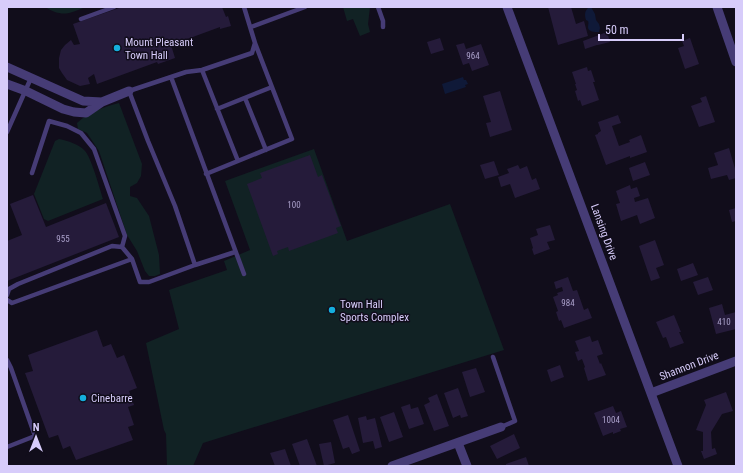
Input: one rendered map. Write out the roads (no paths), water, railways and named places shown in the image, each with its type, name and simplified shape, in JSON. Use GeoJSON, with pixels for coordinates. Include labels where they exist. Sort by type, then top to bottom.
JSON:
{"type":"FeatureCollection","features":[{"type":"Feature","properties":{"kind":"street","name":"Lansing Drive"},"geometry":{"type":"LineString","coordinates":[[507,7],[678,466]]}},
{"type":"Feature","properties":{"kind":"street"},"geometry":{"type":"LineString","coordinates":[[717,7],[736,62]]}},
{"type":"Feature","properties":{"kind":"street"},"geometry":{"type":"LineString","coordinates":[[7,67],[83,101],[102,102]]}},
{"type":"Feature","properties":{"kind":"street"},"geometry":{"type":"LineString","coordinates":[[7,84],[26,91],[63,109],[86,113],[102,102],[129,91]]}},
{"type":"Feature","properties":{"kind":"street","name":"Shannon Drive"},"geometry":{"type":"LineString","coordinates":[[651,393],[736,361]]}},
{"type":"Feature","properties":{"kind":"street"},"geometry":{"type":"LineString","coordinates":[[392,466],[501,427]]}},
{"type":"Feature","properties":{"kind":"street"},"geometry":{"type":"LineString","coordinates":[[458,443],[467,466]]}},
{"type":"Feature","properties":{"kind":"lane"},"geometry":{"type":"LineString","coordinates":[[81,19],[114,7]]}},
{"type":"Feature","properties":{"kind":"lane"},"geometry":{"type":"LineString","coordinates":[[206,174],[292,139],[244,7]]}},
{"type":"Feature","properties":{"kind":"lane"},"geometry":{"type":"LineString","coordinates":[[251,27],[305,7]]}},
{"type":"Feature","properties":{"kind":"lane"},"geometry":{"type":"LineString","coordinates":[[378,7],[383,21],[383,27]]}},
{"type":"Feature","properties":{"kind":"lane"},"geometry":{"type":"LineString","coordinates":[[195,265],[174,206],[129,91],[186,72],[202,70],[252,53],[256,43]]}},
{"type":"Feature","properties":{"kind":"lane"},"geometry":{"type":"LineString","coordinates":[[202,70],[238,161]]}},
{"type":"Feature","properties":{"kind":"lane"},"geometry":{"type":"LineString","coordinates":[[171,77],[244,274]]}},
{"type":"Feature","properties":{"kind":"lane"},"geometry":{"type":"LineString","coordinates":[[7,132],[31,78]]}},
{"type":"Feature","properties":{"kind":"lane"},"geometry":{"type":"LineString","coordinates":[[217,109],[272,87]]}},
{"type":"Feature","properties":{"kind":"lane"},"geometry":{"type":"LineString","coordinates":[[245,98],[266,150]]}},
{"type":"Feature","properties":{"kind":"lane"},"geometry":{"type":"LineString","coordinates":[[32,173],[48,121],[67,126],[81,133],[94,149],[125,236],[122,247]]}},
{"type":"Feature","properties":{"kind":"lane"},"geometry":{"type":"LineString","coordinates":[[7,295],[9,289],[18,284],[112,246],[122,247],[132,259],[140,282],[149,282],[235,252]]}},
{"type":"Feature","properties":{"kind":"lane"},"geometry":{"type":"LineString","coordinates":[[7,300],[12,303],[132,259]]}},
{"type":"Feature","properties":{"kind":"lane"},"geometry":{"type":"LineString","coordinates":[[493,357],[515,421],[501,427]]}},
{"type":"Feature","properties":{"kind":"lane"},"geometry":{"type":"LineString","coordinates":[[7,360],[12,368],[35,436],[7,447]]}},
{"type":"Feature","properties":{"kind":"water"},"geometry":{"type":"Polygon","coordinates":[[[591,7],[599,24],[599,32],[588,29],[588,21],[586,20],[585,14],[586,10],[591,7]]]}},
{"type":"Feature","properties":{"kind":"water"},"geometry":{"type":"Polygon","coordinates":[[[463,77],[468,84],[465,85],[466,87],[445,94],[442,84],[463,77]]]}},
{"type":"Feature","properties":{"kind":"place","name":"Mount Pleasant Town Hall"},"geometry":{"type":"Point","coordinates":[117,48]}},
{"type":"Feature","properties":{"kind":"place","name":"Town Hall Sports Complex"},"geometry":{"type":"Point","coordinates":[332,310]}},
{"type":"Feature","properties":{"kind":"place","name":"Cinebarre"},"geometry":{"type":"Point","coordinates":[83,398]}}]}
